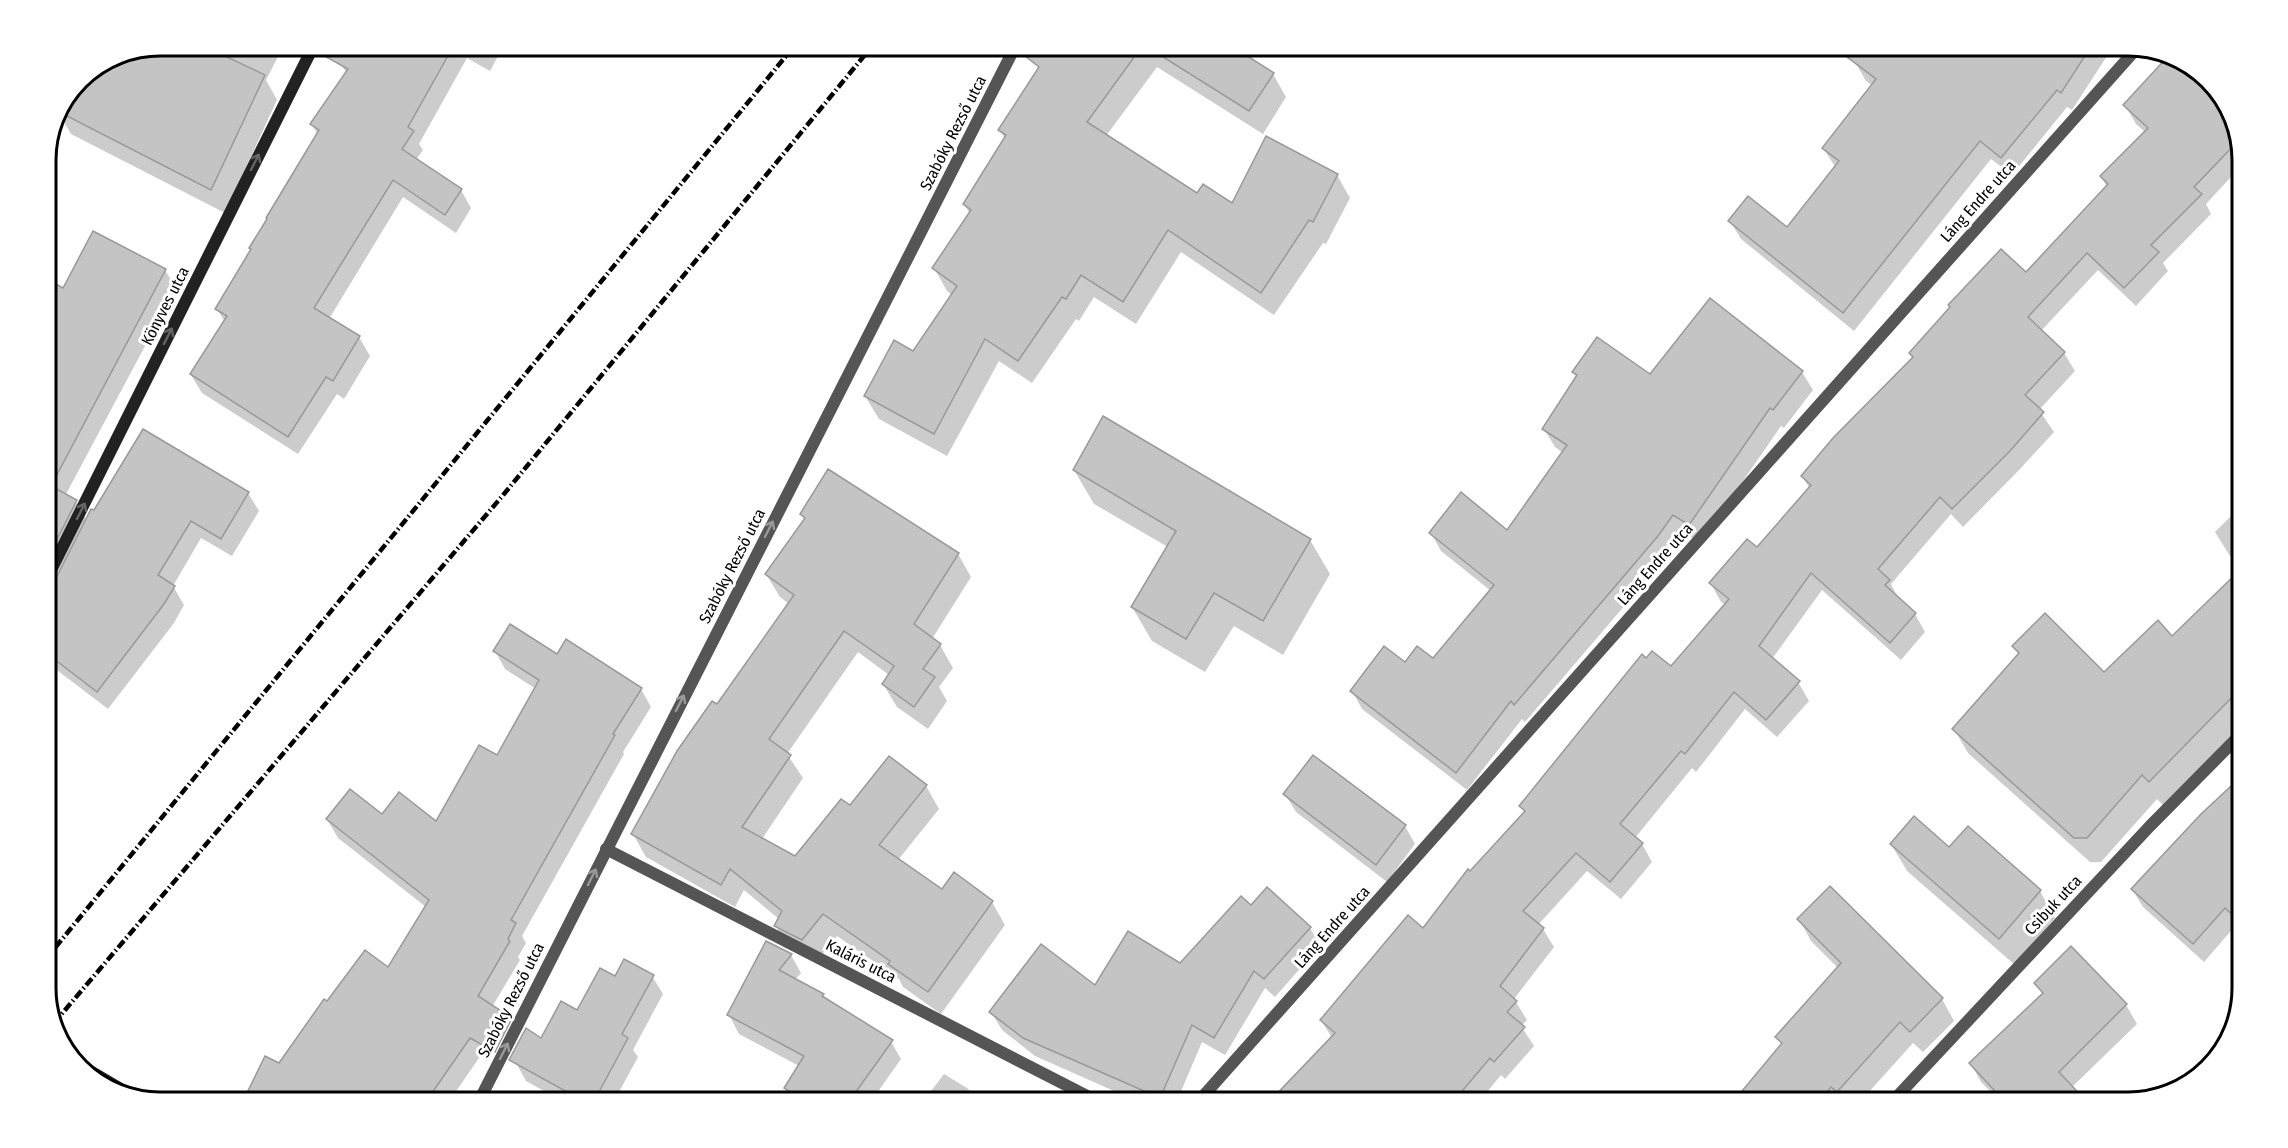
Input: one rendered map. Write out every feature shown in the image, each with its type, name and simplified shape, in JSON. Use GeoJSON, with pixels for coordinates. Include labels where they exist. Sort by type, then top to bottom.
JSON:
{"type":"FeatureCollection","features":[{"type":"Feature","properties":{"kind":"main road","name":"Könyves utca"},"geometry":{"type":"LineString","coordinates":[[56,560],[308,56]]}},
{"type":"Feature","properties":{"kind":"street","name":"Szabóky Rezső utca"},"geometry":{"type":"LineString","coordinates":[[484,1092],[1010,56]]}},
{"type":"Feature","properties":{"kind":"street","name":"Láng Endre utca"},"geometry":{"type":"LineString","coordinates":[[1207,1092],[2130,56]]}},
{"type":"Feature","properties":{"kind":"street","name":"Csibuk utca"},"geometry":{"type":"LineString","coordinates":[[1901,1092],[2150,826],[2232,743]]}},
{"type":"Feature","properties":{"kind":"street","name":"Kaláris utca"},"geometry":{"type":"LineString","coordinates":[[606,849],[1080,1092]]}},
{"type":"Feature","properties":{"kind":"building"},"geometry":{"type":"Polygon","coordinates":[[[225,56],[265,75],[211,190],[65,115],[66,113],[91,81],[107,69],[139,57],[225,56]]]}},
{"type":"Feature","properties":{"kind":"building"},"geometry":{"type":"Polygon","coordinates":[[[324,56],[448,56],[408,127],[414,131],[402,149],[462,189],[445,215],[393,180],[314,308],[360,336],[333,381],[326,377],[288,437],[190,374],[227,316],[215,309],[319,130],[310,124],[348,69],[324,56]]]}},
{"type":"Feature","properties":{"kind":"building"},"geometry":{"type":"Polygon","coordinates":[[[1025,56],[1135,56],[1087,122],[1197,193],[1203,184],[1232,203],[1266,136],[1338,174],[1313,222],[1309,220],[1261,293],[1168,230],[1123,302],[1081,275],[1066,299],[1062,297],[1018,361],[985,339],[934,434],[864,396],[894,340],[913,351],[957,286],[932,268],[971,210],[963,204],[1006,135],[998,130],[1039,67],[1025,56]]]}},
{"type":"Feature","properties":{"kind":"building"},"geometry":{"type":"Polygon","coordinates":[[[1162,56],[1247,56],[1274,73],[1249,111],[1162,56]]]}},
{"type":"Feature","properties":{"kind":"building"},"geometry":{"type":"Polygon","coordinates":[[[1846,56],[2085,56],[2061,93],[2057,90],[2001,158],[1980,141],[1843,313],[1728,221],[1748,196],[1787,227],[1839,161],[1822,148],[1876,79],[1846,56]]]}},
{"type":"Feature","properties":{"kind":"building"},"geometry":{"type":"Polygon","coordinates":[[[2163,62],[2175,66],[2197,81],[2215,102],[2227,126],[2232,148],[2194,187],[2202,194],[2151,245],[2159,252],[2124,288],[2087,253],[2028,317],[2065,352],[2025,395],[2044,412],[2010,451],[1952,509],[1940,497],[1878,569],[1890,580],[1885,585],[1916,613],[1890,643],[1811,573],[1759,646],[1800,681],[1766,720],[1734,692],[1685,754],[1681,751],[1620,824],[1643,843],[1610,882],[1576,853],[1523,911],[1544,928],[1500,986],[1517,1001],[1507,1012],[1525,1027],[1494,1062],[1490,1058],[1461,1092],[1279,1092],[1335,1033],[1320,1020],[1408,915],[1423,928],[1468,869],[1470,871],[1525,811],[1519,806],[1642,654],[1646,658],[1652,651],[1671,666],[1729,599],[1709,583],[1747,539],[1757,547],[1811,485],[1801,476],[1833,438],[1913,357],[1909,353],[1950,307],[1948,305],[2001,249],[2026,272],[2108,184],[2100,176],[2148,128],[2123,105],[2163,62]]]}},
{"type":"Feature","properties":{"kind":"building"},"geometry":{"type":"Polygon","coordinates":[[[93,231],[166,269],[56,477],[56,284],[63,288],[93,231]]]}},
{"type":"Feature","properties":{"kind":"building"},"geometry":{"type":"Polygon","coordinates":[[[1710,298],[1803,371],[1773,410],[1770,408],[1689,525],[1673,515],[1658,536],[1514,705],[1511,701],[1456,773],[1350,691],[1384,646],[1405,662],[1417,646],[1433,658],[1494,585],[1429,533],[1461,492],[1507,530],[1567,445],[1542,429],[1577,375],[1572,372],[1597,337],[1650,374],[1710,298]]]}},
{"type":"Feature","properties":{"kind":"building"},"geometry":{"type":"Polygon","coordinates":[[[1103,416],[1311,539],[1263,621],[1214,593],[1186,639],[1131,607],[1176,531],[1073,470],[1103,416]]]}},
{"type":"Feature","properties":{"kind":"building"},"geometry":{"type":"Polygon","coordinates":[[[143,429],[249,492],[221,539],[191,521],[158,575],[175,586],[164,604],[97,692],[56,660],[56,578],[91,509],[94,510],[143,429]]]}},
{"type":"Feature","properties":{"kind":"building"},"geometry":{"type":"Polygon","coordinates":[[[828,469],[959,553],[914,624],[941,644],[923,669],[935,677],[914,707],[882,684],[894,666],[844,631],[769,739],[791,755],[742,827],[795,856],[841,799],[850,805],[889,756],[927,785],[879,845],[942,889],[954,872],[993,901],[928,992],[888,964],[890,961],[823,914],[802,940],[774,926],[782,911],[730,869],[721,885],[631,834],[677,751],[712,701],[717,704],[794,595],[765,574],[805,518],[800,514],[828,469]]]}},
{"type":"Feature","properties":{"kind":"building"},"geometry":{"type":"Polygon","coordinates":[[[56,489],[77,500],[56,541],[56,489]]]}},
{"type":"Feature","properties":{"kind":"building"},"geometry":{"type":"Polygon","coordinates":[[[2232,578],[2232,697],[2149,782],[2142,775],[2087,838],[2074,838],[1952,729],[2019,653],[2012,646],[2045,613],[2104,672],[2158,620],[2172,636],[2232,578]]]}},
{"type":"Feature","properties":{"kind":"building"},"geometry":{"type":"Polygon","coordinates":[[[510,624],[557,654],[566,639],[642,688],[613,734],[615,735],[511,920],[516,923],[508,939],[510,941],[478,996],[512,1018],[495,1052],[470,1038],[433,1092],[247,1092],[265,1056],[279,1063],[324,999],[327,1001],[365,950],[388,967],[429,900],[326,819],[350,789],[382,814],[399,792],[436,821],[479,745],[497,755],[539,680],[493,651],[510,624]]]}},
{"type":"Feature","properties":{"kind":"building"},"geometry":{"type":"Polygon","coordinates":[[[1313,755],[1406,825],[1376,865],[1283,794],[1313,755]]]}},
{"type":"Feature","properties":{"kind":"building"},"geometry":{"type":"Polygon","coordinates":[[[2232,785],[2232,915],[2225,908],[2193,944],[2131,889],[2201,814],[2232,785]]]}},
{"type":"Feature","properties":{"kind":"building"},"geometry":{"type":"Polygon","coordinates":[[[1914,816],[1949,847],[1968,826],[2041,890],[1999,939],[1890,844],[1914,816]]]}},
{"type":"Feature","properties":{"kind":"building"},"geometry":{"type":"Polygon","coordinates":[[[1830,886],[1943,998],[1910,1032],[1900,1022],[1837,1092],[1831,1087],[1827,1092],[1741,1092],[1782,1043],[1775,1037],[1841,963],[1797,919],[1830,886]]]}},
{"type":"Feature","properties":{"kind":"building"},"geometry":{"type":"Polygon","coordinates":[[[1267,887],[1311,927],[1264,979],[1254,971],[1214,1038],[1192,1025],[1163,1092],[1146,1092],[1023,1038],[989,1012],[1041,944],[1095,985],[1128,931],[1180,963],[1241,896],[1251,905],[1267,887]]]}},
{"type":"Feature","properties":{"kind":"building"},"geometry":{"type":"Polygon","coordinates":[[[766,941],[792,954],[779,970],[824,994],[822,996],[893,1040],[856,1092],[790,1092],[784,1088],[804,1056],[727,1015],[766,941]]]}},
{"type":"Feature","properties":{"kind":"building"},"geometry":{"type":"Polygon","coordinates":[[[2071,946],[2127,1004],[2059,1072],[2078,1092],[1996,1092],[1969,1063],[2043,993],[2034,983],[2071,946]]]}},
{"type":"Feature","properties":{"kind":"building"},"geometry":{"type":"Polygon","coordinates":[[[624,959],[654,975],[622,1034],[628,1038],[599,1092],[567,1092],[509,1060],[526,1028],[541,1038],[561,1001],[577,1010],[600,968],[615,976],[624,959]]]}},
{"type":"Feature","properties":{"kind":"railway"},"geometry":{"type":"LineString","coordinates":[[56,947],[786,56]]}},
{"type":"Feature","properties":{"kind":"railway"},"geometry":{"type":"LineString","coordinates":[[59,1017],[504,494],[864,56]]}}]}
